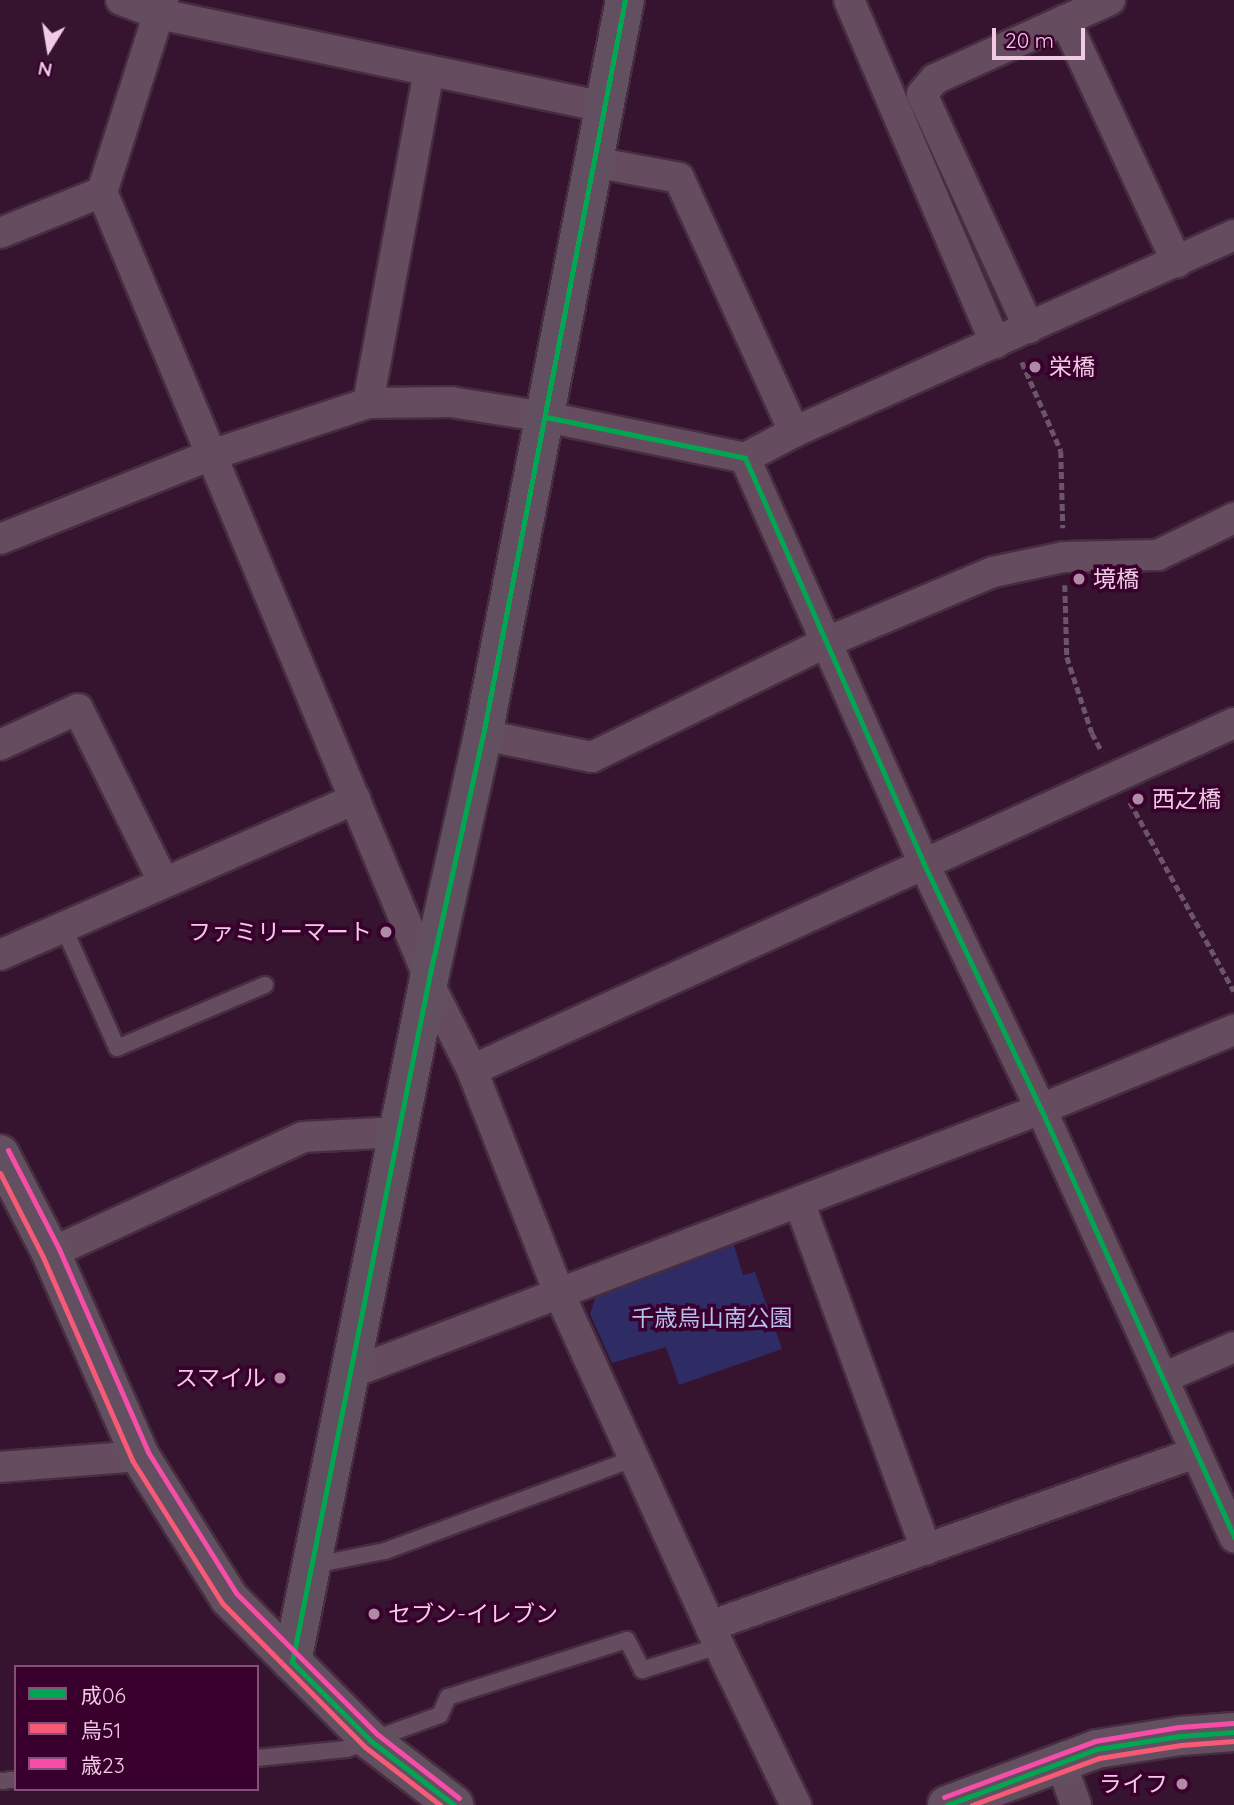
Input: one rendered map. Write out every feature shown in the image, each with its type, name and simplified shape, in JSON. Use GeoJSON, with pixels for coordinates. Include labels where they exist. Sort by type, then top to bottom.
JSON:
{"type":"FeatureCollection","features":[{"type":"Feature","properties":{"kind":"street"},"geometry":{"type":"LineString","coordinates":[[121,0],[161,7],[429,72],[604,107]]}},
{"type":"Feature","properties":{"kind":"street"},"geometry":{"type":"LineString","coordinates":[[292,1662],[314,1565],[429,981],[483,735],[625,0]]}},
{"type":"Feature","properties":{"kind":"street"},"geometry":{"type":"LineString","coordinates":[[849,0],[1012,336]]}},
{"type":"Feature","properties":{"kind":"street"},"geometry":{"type":"LineString","coordinates":[[1012,336],[922,94],[935,79],[1110,0]]}},
{"type":"Feature","properties":{"kind":"street"},"geometry":{"type":"LineString","coordinates":[[161,7],[102,192],[429,981],[471,1070],[559,1293],[714,1636],[796,1805]]}},
{"type":"Feature","properties":{"kind":"street"},"geometry":{"type":"LineString","coordinates":[[1065,20],[1177,262]]}},
{"type":"Feature","properties":{"kind":"street"},"geometry":{"type":"LineString","coordinates":[[368,403],[429,72]]}},
{"type":"Feature","properties":{"kind":"street"},"geometry":{"type":"LineString","coordinates":[[593,162],[679,178],[794,432]]}},
{"type":"Feature","properties":{"kind":"street"},"geometry":{"type":"LineString","coordinates":[[0,233],[102,192]]}},
{"type":"Feature","properties":{"kind":"street"},"geometry":{"type":"LineString","coordinates":[[0,539],[211,455],[368,403],[451,402],[546,417],[745,458],[794,432],[1234,235]]}},
{"type":"Feature","properties":{"kind":"street"},"geometry":{"type":"LineString","coordinates":[[745,458],[923,862],[1041,1110],[1234,1537]]}},
{"type":"Feature","properties":{"kind":"street"},"geometry":{"type":"LineString","coordinates":[[483,735],[592,757],[827,642],[993,572],[1064,557],[1158,555],[1234,518]]}},
{"type":"Feature","properties":{"kind":"street"},"geometry":{"type":"LineString","coordinates":[[0,745],[78,709],[163,881]]}},
{"type":"Feature","properties":{"kind":"street"},"geometry":{"type":"LineString","coordinates":[[471,1070],[923,862],[1234,723]]}},
{"type":"Feature","properties":{"kind":"street"},"geometry":{"type":"LineString","coordinates":[[0,955],[163,881],[355,799]]}},
{"type":"Feature","properties":{"kind":"street"},"geometry":{"type":"LineString","coordinates":[[351,1373],[1041,1110],[1234,1030]]}},
{"type":"Feature","properties":{"kind":"street"},"geometry":{"type":"LineString","coordinates":[[51,1253],[303,1137],[399,1132]]}},
{"type":"Feature","properties":{"kind":"street"},"geometry":{"type":"LineString","coordinates":[[0,1154],[51,1253],[140,1456],[229,1598],[371,1741],[454,1805]]}},
{"type":"Feature","properties":{"kind":"street"},"geometry":{"type":"LineString","coordinates":[[799,1202],[926,1549]]}},
{"type":"Feature","properties":{"kind":"street"},"geometry":{"type":"LineString","coordinates":[[1163,1378],[1234,1347]]}},
{"type":"Feature","properties":{"kind":"street"},"geometry":{"type":"LineString","coordinates":[[714,1636],[926,1549],[1195,1453]]}},
{"type":"Feature","properties":{"kind":"street"},"geometry":{"type":"LineString","coordinates":[[0,1466],[140,1456]]}},
{"type":"Feature","properties":{"kind":"street"},"geometry":{"type":"LineString","coordinates":[[947,1805],[1097,1749],[1139,1741],[1234,1732]]}},
{"type":"Feature","properties":{"kind":"street"},"geometry":{"type":"LineString","coordinates":[[1061,1763],[1076,1805]]}},
{"type":"Feature","properties":{"kind":"lane"},"geometry":{"type":"LineString","coordinates":[[63,926],[117,1048],[265,985]]}},
{"type":"Feature","properties":{"kind":"lane"},"geometry":{"type":"LineString","coordinates":[[314,1565],[385,1552],[635,1458]]}},
{"type":"Feature","properties":{"kind":"lane"},"geometry":{"type":"LineString","coordinates":[[259,1758],[347,1749],[440,1715],[448,1697],[626,1640],[642,1670],[714,1636]]}},
{"type":"Feature","properties":{"kind":"path"},"geometry":{"type":"LineString","coordinates":[[1012,336],[1061,451],[1067,657],[1092,733],[1234,991]]}},
{"type":"Feature","properties":{"kind":"green space","name":"千歳烏山南公園"},"geometry":{"type":"Polygon","coordinates":[[[733,1242],[743,1275],[755,1272],[782,1349],[679,1385],[666,1347],[612,1363],[590,1314],[597,1292],[733,1242]]]}},
{"type":"Feature","properties":{"kind":"transit line","name":"成06"},"geometry":{"type":"LineString","coordinates":[[454,1805],[371,1741],[292,1662],[429,978],[483,735],[625,0]]}},
{"type":"Feature","properties":{"kind":"transit line","name":"成06"},"geometry":{"type":"LineString","coordinates":[[546,417],[745,458],[923,862],[1041,1109],[1234,1537]]}},
{"type":"Feature","properties":{"kind":"transit line","name":"歳23"},"geometry":{"type":"LineString","coordinates":[[8,1150],[59,1249],[148,1452],[236,1593],[377,1734],[459,1798]]}},
{"type":"Feature","properties":{"kind":"transit line","name":"烏51"},"geometry":{"type":"LineString","coordinates":[[0,1173],[43,1257],[132,1460],[222,1603],[365,1747],[440,1805]]}},
{"type":"Feature","properties":{"kind":"transit line","name":"歳23"},"geometry":{"type":"LineString","coordinates":[[944,1797],[1095,1741],[1179,1727],[1233,1723]]}},
{"type":"Feature","properties":{"kind":"transit line","name":"成06"},"geometry":{"type":"LineString","coordinates":[[947,1805],[1097,1749],[1180,1736],[1234,1732]]}},
{"type":"Feature","properties":{"kind":"transit line","name":"烏51"},"geometry":{"type":"LineString","coordinates":[[972,1805],[1099,1758],[1181,1745],[1234,1741]]}},
{"type":"Feature","properties":{"kind":"place","name":"栄橋"},"geometry":{"type":"Point","coordinates":[1035,367]}},
{"type":"Feature","properties":{"kind":"place","name":"境橋"},"geometry":{"type":"Point","coordinates":[1079,579]}},
{"type":"Feature","properties":{"kind":"place","name":"西之橋"},"geometry":{"type":"Point","coordinates":[1138,799]}},
{"type":"Feature","properties":{"kind":"place","name":"ファミリーマート"},"geometry":{"type":"Point","coordinates":[386,932]}},
{"type":"Feature","properties":{"kind":"place","name":"スマイル"},"geometry":{"type":"Point","coordinates":[280,1378]}},
{"type":"Feature","properties":{"kind":"place","name":"セブン-イレブン"},"geometry":{"type":"Point","coordinates":[374,1614]}},
{"type":"Feature","properties":{"kind":"place","name":"ライフ"},"geometry":{"type":"Point","coordinates":[1182,1784]}}]}
